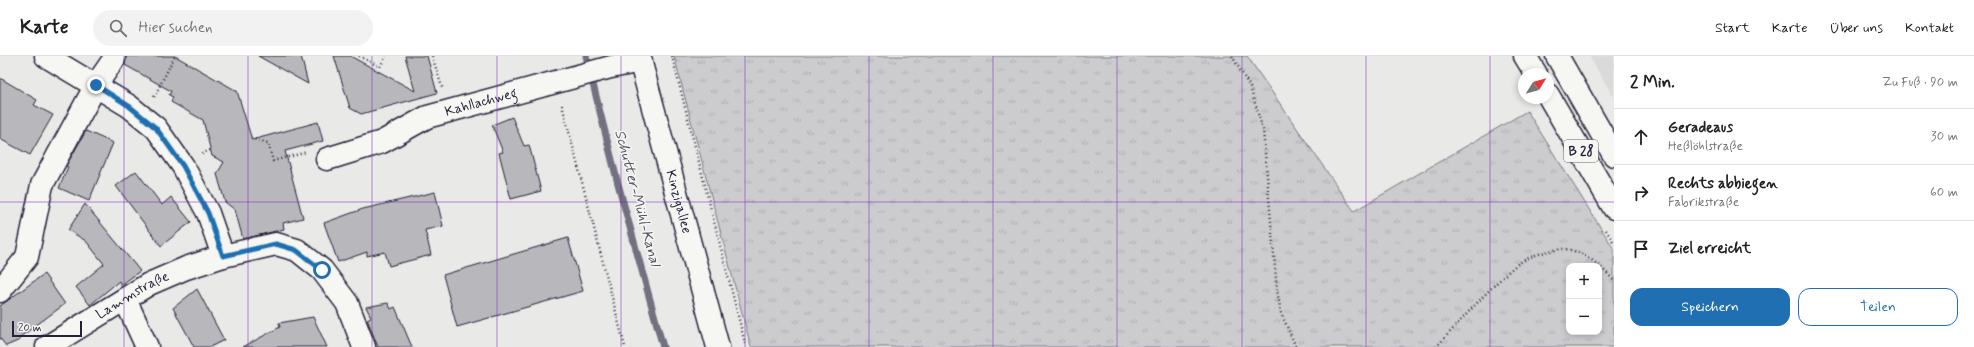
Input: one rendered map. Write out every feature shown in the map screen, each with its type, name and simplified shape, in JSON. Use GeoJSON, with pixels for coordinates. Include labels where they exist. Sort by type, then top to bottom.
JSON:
{"type":"FeatureCollection","features":[{"type":"Feature","properties":{"kind":"main road"},"geometry":{"type":"LineString","coordinates":[[46,56],[96,85],[143,117],[156,128],[183,166],[208,213],[223,256]]}},
{"type":"Feature","properties":{"kind":"main road"},"geometry":{"type":"LineString","coordinates":[[1525,56],[1532,68]]}},
{"type":"Feature","properties":{"kind":"main road","name":"B 28"},"geometry":{"type":"LineString","coordinates":[[1557,56],[1614,155]]}},
{"type":"Feature","properties":{"kind":"main road","name":"Kahllachweg"},"geometry":{"type":"LineString","coordinates":[[327,159],[382,142],[427,117],[640,58]]}},
{"type":"Feature","properties":{"kind":"main road","name":"Kinzigallee"},"geometry":{"type":"LineString","coordinates":[[640,58],[718,347]]}},
{"type":"Feature","properties":{"kind":"main road"},"geometry":{"type":"LineString","coordinates":[[0,291],[27,257],[42,185],[96,85],[114,59]]}},
{"type":"Feature","properties":{"kind":"main road","name":"B 28"},"geometry":{"type":"LineString","coordinates":[[1553,104],[1614,208]]}},
{"type":"Feature","properties":{"kind":"main road","name":"Lammstraße"},"geometry":{"type":"LineString","coordinates":[[47,347],[149,284],[186,268],[223,256],[276,244],[296,250],[322,270],[347,303],[364,347]]}},
{"type":"Feature","properties":{"kind":"main road"},"geometry":{"type":"LineString","coordinates":[[125,299],[147,347]]}},
{"type":"Feature","properties":{"kind":"path"},"geometry":{"type":"LineString","coordinates":[[143,117],[175,56]]}},
{"type":"Feature","properties":{"kind":"path"},"geometry":{"type":"LineString","coordinates":[[359,56],[380,67],[386,56]]}},
{"type":"Feature","properties":{"kind":"path"},"geometry":{"type":"LineString","coordinates":[[432,56],[450,111]]}},
{"type":"Feature","properties":{"kind":"path"},"geometry":{"type":"LineString","coordinates":[[672,56],[746,347]]}},
{"type":"Feature","properties":{"kind":"path"},"geometry":{"type":"LineString","coordinates":[[1232,56],[1250,87],[1262,130],[1281,313],[1296,347]]}},
{"type":"Feature","properties":{"kind":"path"},"geometry":{"type":"LineString","coordinates":[[556,82],[625,347]]}},
{"type":"Feature","properties":{"kind":"path"},"geometry":{"type":"LineString","coordinates":[[251,138],[268,143],[273,161],[309,151],[327,159]]}},
{"type":"Feature","properties":{"kind":"path"},"geometry":{"type":"LineString","coordinates":[[1436,347],[1516,265],[1534,256],[1550,251],[1564,249],[1582,254],[1599,264],[1614,281]]}},
{"type":"Feature","properties":{"kind":"shaded area"},"geometry":{"type":"Polygon","coordinates":[[[1589,56],[1614,56],[1614,98],[1589,56]]]}},
{"type":"Feature","properties":{"kind":"green space"},"geometry":{"type":"Polygon","coordinates":[[[674,56],[1247,56],[1354,211],[1527,111],[1614,249],[1614,347],[751,347],[674,56]]]}},
{"type":"Feature","properties":{"kind":"building"},"geometry":{"type":"Polygon","coordinates":[[[126,56],[175,56],[237,91],[252,140],[318,122],[323,141],[285,151],[303,218],[283,223],[284,229],[243,239],[235,210],[225,202],[217,174],[224,162],[212,156],[203,120],[171,102],[173,97],[169,95],[171,91],[125,65],[126,56]]]}},
{"type":"Feature","properties":{"kind":"building"},"geometry":{"type":"Polygon","coordinates":[[[258,56],[301,56],[308,84],[258,56]]]}},
{"type":"Feature","properties":{"kind":"building"},"geometry":{"type":"Polygon","coordinates":[[[334,56],[350,56],[415,91],[405,56],[427,56],[437,93],[361,114],[350,108],[334,56]]]}},
{"type":"Feature","properties":{"kind":"building"},"geometry":{"type":"Polygon","coordinates":[[[0,78],[37,100],[34,105],[53,115],[30,155],[0,139],[0,78]]]}},
{"type":"Feature","properties":{"kind":"building"},"geometry":{"type":"Polygon","coordinates":[[[512,117],[524,146],[529,145],[541,191],[511,199],[499,153],[503,152],[492,125],[512,117]]]}},
{"type":"Feature","properties":{"kind":"building"},"geometry":{"type":"Polygon","coordinates":[[[86,131],[113,143],[89,201],[59,188],[68,167],[66,166],[86,131]]]}},
{"type":"Feature","properties":{"kind":"building"},"geometry":{"type":"Polygon","coordinates":[[[136,171],[162,205],[171,197],[191,222],[161,246],[116,186],[136,171]]]}},
{"type":"Feature","properties":{"kind":"building"},"geometry":{"type":"Polygon","coordinates":[[[435,192],[443,226],[425,230],[431,255],[389,266],[385,252],[367,256],[367,252],[338,262],[324,223],[363,209],[435,192]]]}},
{"type":"Feature","properties":{"kind":"building"},"geometry":{"type":"Polygon","coordinates":[[[85,204],[140,271],[121,285],[119,281],[90,305],[76,287],[104,264],[86,241],[68,230],[85,204]]]}},
{"type":"Feature","properties":{"kind":"building"},"geometry":{"type":"Polygon","coordinates":[[[568,238],[583,291],[457,327],[443,275],[568,238]]]}},
{"type":"Feature","properties":{"kind":"building"},"geometry":{"type":"Polygon","coordinates":[[[44,274],[65,304],[20,337],[20,340],[6,346],[0,338],[0,306],[44,274]]]}},
{"type":"Feature","properties":{"kind":"building"},"geometry":{"type":"Polygon","coordinates":[[[197,289],[224,340],[210,347],[194,347],[173,308],[197,289]]]}},
{"type":"Feature","properties":{"kind":"building"},"geometry":{"type":"Polygon","coordinates":[[[388,303],[391,309],[395,307],[412,347],[378,347],[367,319],[371,317],[366,307],[388,303]]]}},
{"type":"Feature","properties":{"kind":"building"},"geometry":{"type":"Polygon","coordinates":[[[313,317],[327,347],[243,347],[280,327],[279,323],[313,317]]]}},
{"type":"Feature","properties":{"kind":"waterway","name":"Schutter-Mühl-Kanal"},"geometry":{"type":"LineString","coordinates":[[586,56],[617,180],[663,347]]}},
{"type":"Feature","properties":{"kind":"route"},"geometry":{"type":"LineString","coordinates":[[96,85],[129,106],[156,128],[183,166],[208,213],[223,256],[276,244],[296,250],[322,270]]}}]}
